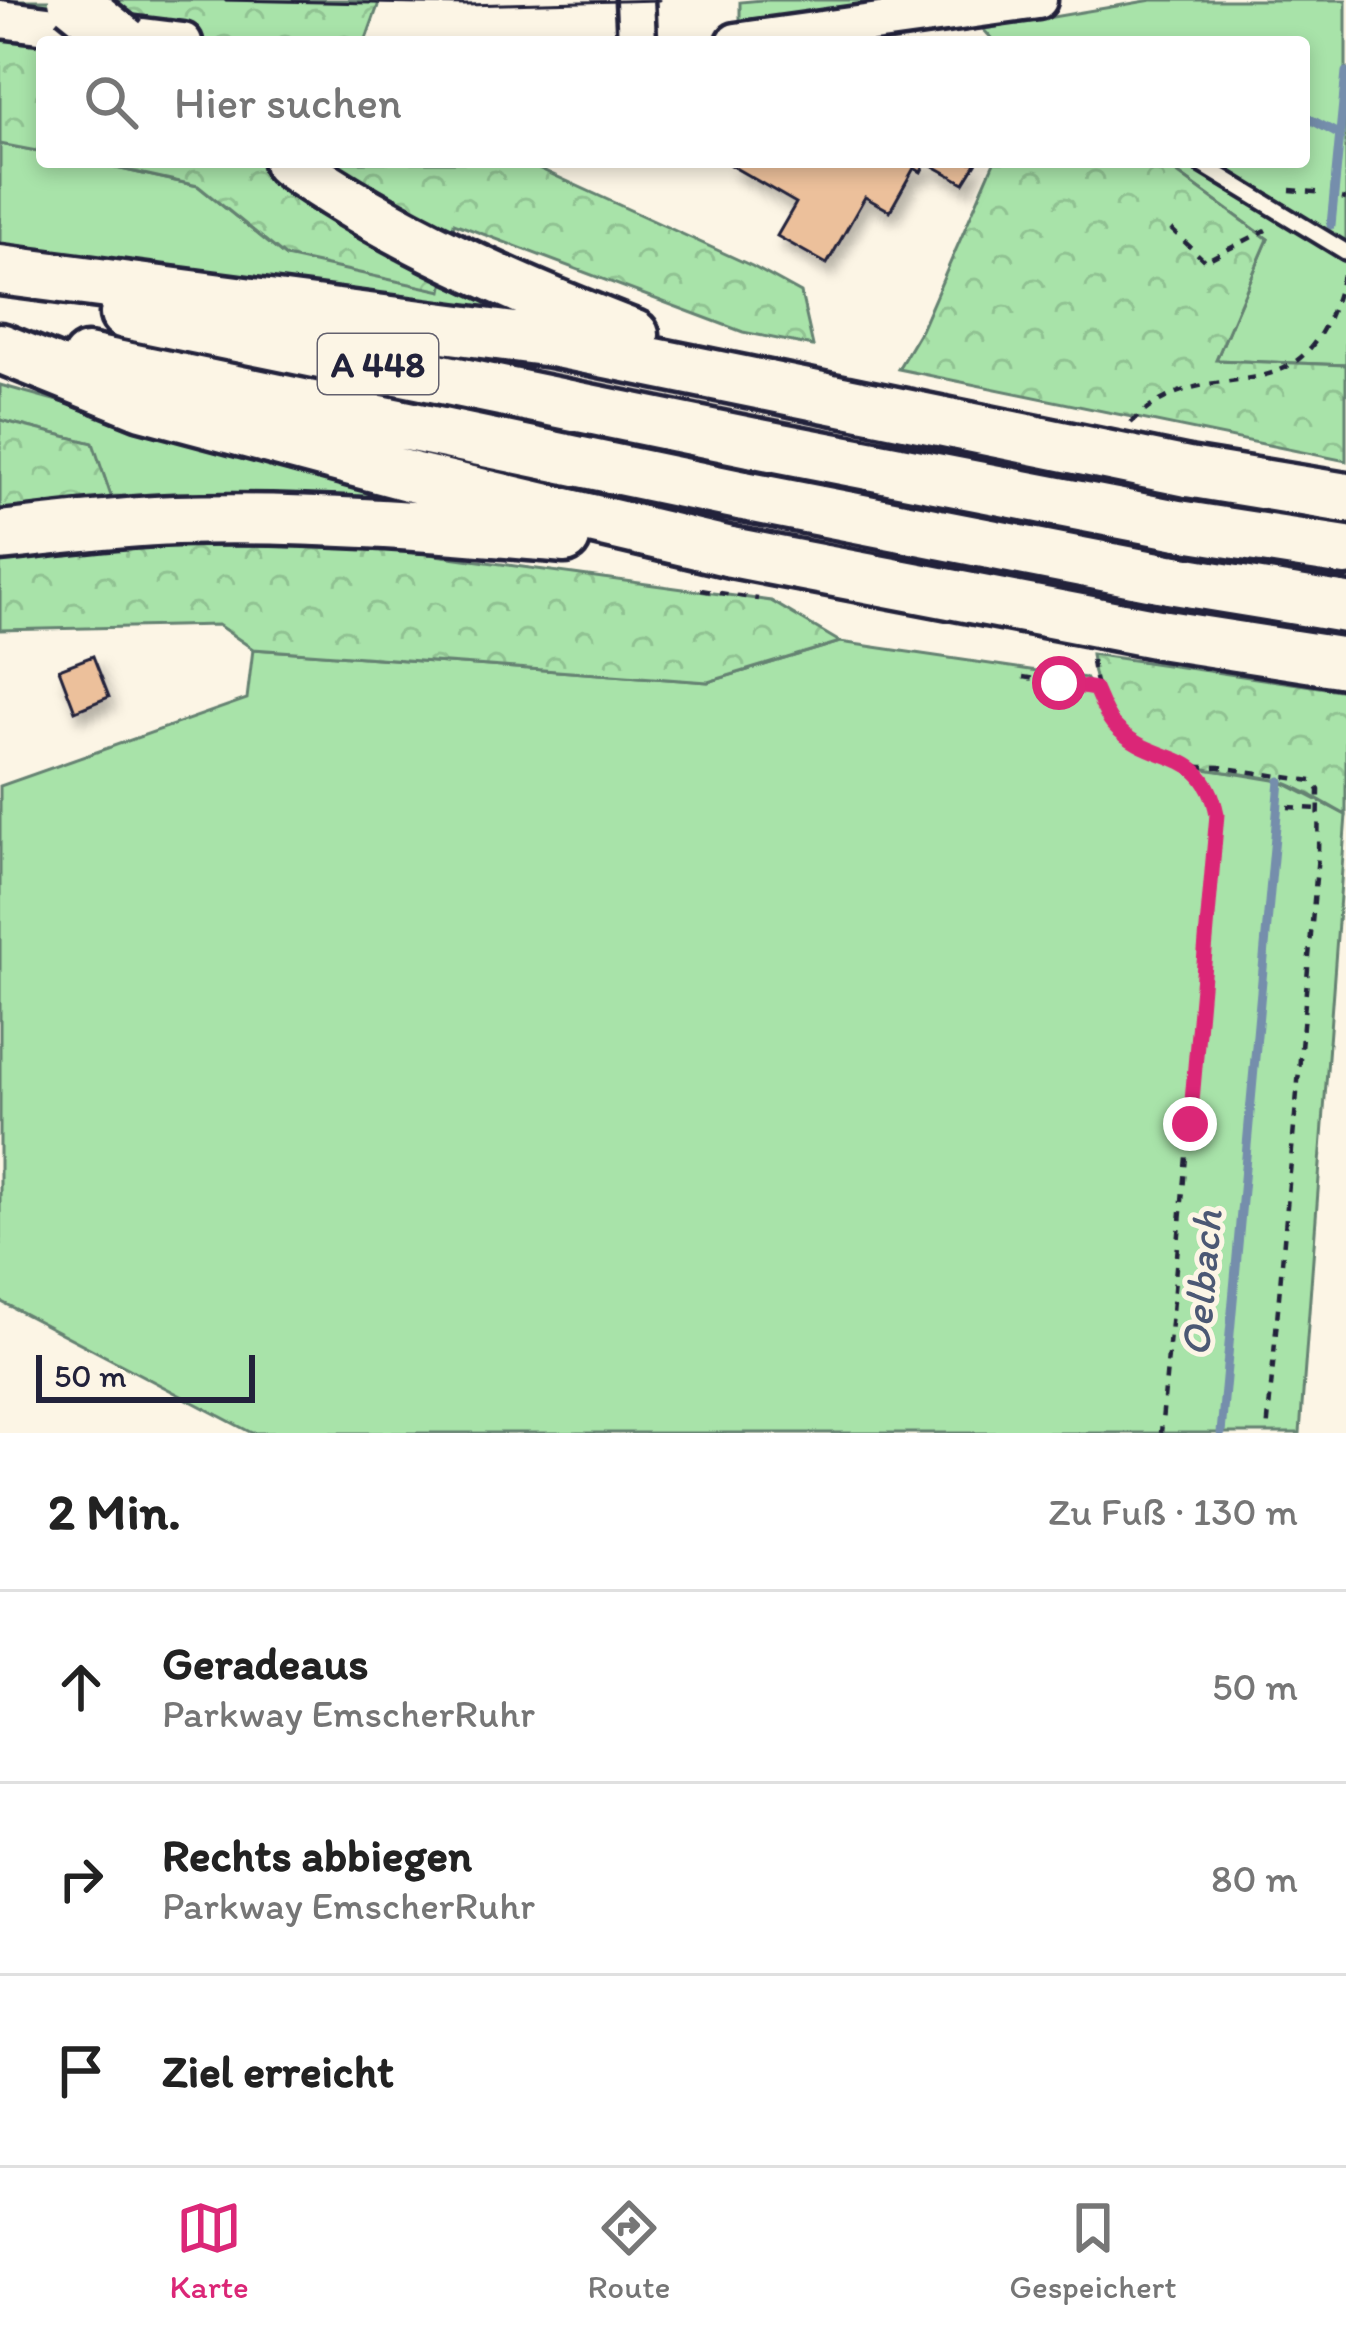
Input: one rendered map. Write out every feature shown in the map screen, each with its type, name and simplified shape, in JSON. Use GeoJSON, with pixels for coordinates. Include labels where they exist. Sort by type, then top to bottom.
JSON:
{"type":"FeatureCollection","features":[{"type":"Feature","properties":{"kind":"highway"},"geometry":{"type":"LineString","coordinates":[[73,0],[118,36]]}},
{"type":"Feature","properties":{"kind":"highway"},"geometry":{"type":"LineString","coordinates":[[297,168],[385,222],[487,273],[569,310],[768,386]]}},
{"type":"Feature","properties":{"kind":"highway"},"geometry":{"type":"LineString","coordinates":[[0,270],[552,342],[1188,472],[1343,497]]}},
{"type":"Feature","properties":{"kind":"highway","name":"A 448"},"geometry":{"type":"LineString","coordinates":[[0,289],[755,443],[1178,525],[1346,551]]}},
{"type":"Feature","properties":{"kind":"highway"},"geometry":{"type":"LineString","coordinates":[[0,344],[142,405],[412,477],[731,552],[1159,634],[1346,663]]}},
{"type":"Feature","properties":{"kind":"highway","name":"A 448"},"geometry":{"type":"LineString","coordinates":[[0,344],[473,436],[744,496],[1169,579],[1346,608]]}},
{"type":"Feature","properties":{"kind":"highway"},"geometry":{"type":"LineString","coordinates":[[0,536],[170,520],[241,519],[383,524],[731,552]]}},
{"type":"Feature","properties":{"kind":"main road"},"geometry":{"type":"LineString","coordinates":[[634,0],[637,36]]}},
{"type":"Feature","properties":{"kind":"main road"},"geometry":{"type":"LineString","coordinates":[[779,36],[1038,0]]}},
{"type":"Feature","properties":{"kind":"main road"},"geometry":{"type":"LineString","coordinates":[[0,19],[135,36]]}},
{"type":"Feature","properties":{"kind":"lane"},"geometry":{"type":"LineString","coordinates":[[1208,168],[1346,252]]}},
{"type":"Feature","properties":{"kind":"path"},"geometry":{"type":"LineString","coordinates":[[1290,190],[1325,193]]}},
{"type":"Feature","properties":{"kind":"path"},"geometry":{"type":"LineString","coordinates":[[1171,229],[1205,261],[1264,232],[1283,213]]}},
{"type":"Feature","properties":{"kind":"path"},"geometry":{"type":"LineString","coordinates":[[1126,428],[1163,396],[1294,365],[1313,350],[1334,310],[1346,263]]}},
{"type":"Feature","properties":{"kind":"path"},"geometry":{"type":"LineString","coordinates":[[701,590],[761,600]]}},
{"type":"Feature","properties":{"kind":"path"},"geometry":{"type":"LineString","coordinates":[[1091,654],[1095,689],[1111,722],[1140,745],[1196,767],[1219,766],[1312,781],[1318,790],[1318,855],[1267,1433]]}},
{"type":"Feature","properties":{"kind":"path"},"geometry":{"type":"LineString","coordinates":[[1023,677],[1095,689]]}},
{"type":"Feature","properties":{"kind":"path"},"geometry":{"type":"LineString","coordinates":[[1161,1433],[1217,814],[1212,789],[1196,767]]}},
{"type":"Feature","properties":{"kind":"path"},"geometry":{"type":"LineString","coordinates":[[1288,807],[1318,809]]}},
{"type":"Feature","properties":{"kind":"green space"},"geometry":{"type":"Polygon","coordinates":[[[0,0],[380,0],[367,36],[36,36],[36,151],[0,144],[0,0]]]}},
{"type":"Feature","properties":{"kind":"green space"},"geometry":{"type":"Polygon","coordinates":[[[931,0],[740,26],[740,2],[931,0]]]}},
{"type":"Feature","properties":{"kind":"green space"},"geometry":{"type":"Polygon","coordinates":[[[1152,0],[1346,0],[1346,365],[1216,360],[1268,239],[1170,168],[1310,168],[1310,36],[989,36],[983,29],[1152,0]]]}},
{"type":"Feature","properties":{"kind":"green space"},"geometry":{"type":"Polygon","coordinates":[[[0,144],[36,151],[36,168],[116,168],[198,186],[286,257],[444,277],[494,301],[492,314],[172,273],[0,244],[0,144]]]}},
{"type":"Feature","properties":{"kind":"green space"},"geometry":{"type":"Polygon","coordinates":[[[116,168],[538,168],[801,293],[813,346],[743,332],[454,223],[442,291],[286,257],[198,186],[116,168]]]}},
{"type":"Feature","properties":{"kind":"green space"},"geometry":{"type":"Polygon","coordinates":[[[991,168],[1170,168],[1268,239],[1216,360],[1346,365],[1346,461],[898,369],[921,330],[991,168]]]}},
{"type":"Feature","properties":{"kind":"green space"},"geometry":{"type":"Polygon","coordinates":[[[0,385],[374,489],[371,502],[111,496],[92,443],[0,420],[0,385]]]}},
{"type":"Feature","properties":{"kind":"green space"},"geometry":{"type":"Polygon","coordinates":[[[0,420],[93,443],[111,496],[112,548],[340,542],[771,601],[840,642],[708,682],[253,649],[218,625],[0,630],[0,420]]]}},
{"type":"Feature","properties":{"kind":"green space"},"geometry":{"type":"Polygon","coordinates":[[[840,642],[1085,678],[1111,722],[1196,767],[1280,781],[1346,815],[1300,1433],[252,1433],[0,1301],[0,786],[247,699],[253,649],[708,682],[840,642]]]}},
{"type":"Feature","properties":{"kind":"green space"},"geometry":{"type":"Polygon","coordinates":[[[1091,654],[1346,691],[1346,815],[1279,781],[1196,767],[1136,742],[1101,698],[1091,654]]]}},
{"type":"Feature","properties":{"kind":"building"},"geometry":{"type":"Polygon","coordinates":[[[735,168],[914,168],[890,211],[865,197],[827,264],[777,236],[796,203],[735,168]]]}},
{"type":"Feature","properties":{"kind":"building"},"geometry":{"type":"Polygon","coordinates":[[[937,168],[973,168],[964,183],[937,168]]]}},
{"type":"Feature","properties":{"kind":"building"},"geometry":{"type":"Polygon","coordinates":[[[93,656],[109,697],[75,711],[59,669],[93,656]]]}},
{"type":"Feature","properties":{"kind":"waterway","name":"Oelbach"},"geometry":{"type":"LineString","coordinates":[[1331,225],[1346,72]]}},
{"type":"Feature","properties":{"kind":"waterway"},"geometry":{"type":"LineString","coordinates":[[1310,119],[1340,135]]}},
{"type":"Feature","properties":{"kind":"waterway","name":"Oelbach"},"geometry":{"type":"LineString","coordinates":[[1221,1433],[1280,781]]}},
{"type":"Feature","properties":{"kind":"tram line"},"geometry":{"type":"LineString","coordinates":[[226,0],[466,5],[659,0]]}},
{"type":"Feature","properties":{"kind":"route"},"geometry":{"type":"LineString","coordinates":[[1059,683],[1095,689],[1111,722],[1140,745],[1196,767],[1212,789],[1217,814],[1190,1124]]}}]}
